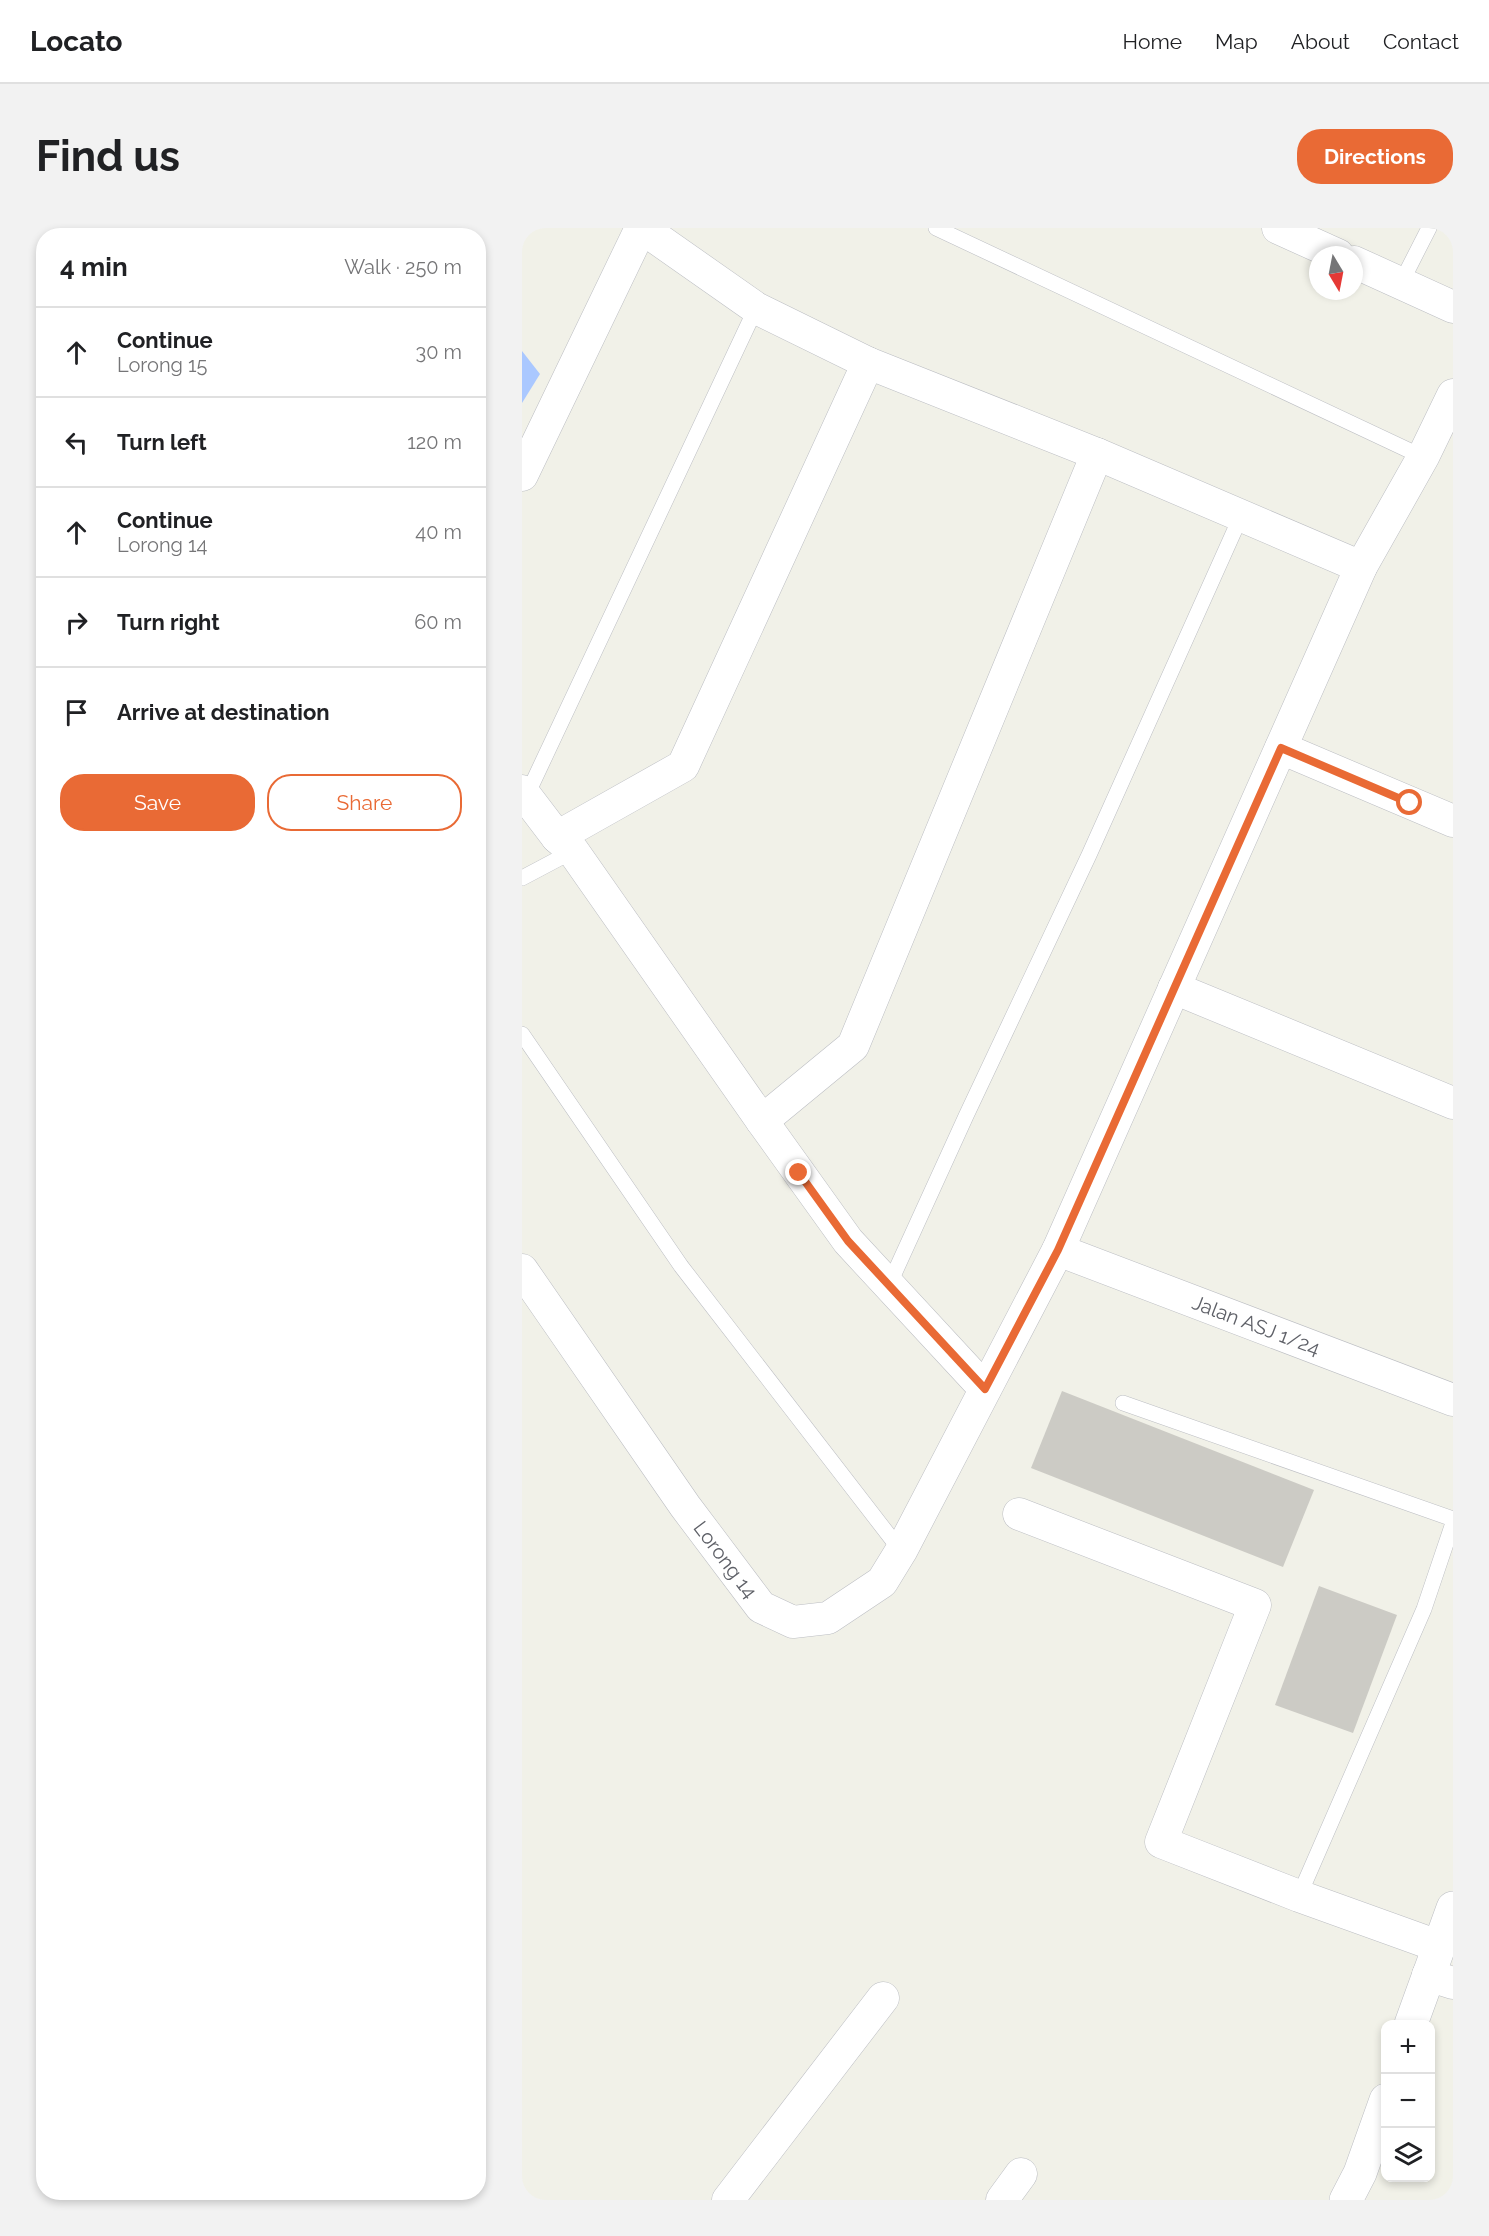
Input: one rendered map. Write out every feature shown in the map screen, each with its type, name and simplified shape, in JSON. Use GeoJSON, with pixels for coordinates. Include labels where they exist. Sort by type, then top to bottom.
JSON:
{"type":"FeatureCollection","features":[{"type":"Feature","properties":{"kind":"street"},"geometry":{"type":"LineString","coordinates":[[522,475],[642,228],[756,308],[868,363],[1097,454],[1361,567]]}},
{"type":"Feature","properties":{"kind":"street"},"geometry":{"type":"LineString","coordinates":[[1278,228],[1318,246]]}},
{"type":"Feature","properties":{"kind":"street"},"geometry":{"type":"LineString","coordinates":[[1363,266],[1453,307]]}},
{"type":"Feature","properties":{"kind":"street"},"geometry":{"type":"LineString","coordinates":[[565,844],[683,766],[868,363]]}},
{"type":"Feature","properties":{"kind":"street","name":"Lorong 14"},"geometry":{"type":"LineString","coordinates":[[522,1270],[685,1506],[761,1607],[793,1622],[828,1618],[882,1582],[901,1551],[1058,1250],[1361,567],[1423,457],[1453,395]]}},
{"type":"Feature","properties":{"kind":"street"},"geometry":{"type":"LineString","coordinates":[[762,1122],[853,1046],[1097,454]]}},
{"type":"Feature","properties":{"kind":"street"},"geometry":{"type":"LineString","coordinates":[[1281,748],[1453,821]]}},
{"type":"Feature","properties":{"kind":"street"},"geometry":{"type":"LineString","coordinates":[[524,794],[565,844],[848,1241],[985,1389]]}},
{"type":"Feature","properties":{"kind":"street"},"geometry":{"type":"LineString","coordinates":[[1174,988],[1453,1103]]}},
{"type":"Feature","properties":{"kind":"street","name":"Jalan ASJ 1/24"},"geometry":{"type":"LineString","coordinates":[[1058,1250],[1453,1400]]}},
{"type":"Feature","properties":{"kind":"street"},"geometry":{"type":"LineString","coordinates":[[1018,1514],[1255,1605],[1161,1842],[1299,1896],[1440,1968]]}},
{"type":"Feature","properties":{"kind":"street"},"geometry":{"type":"LineString","coordinates":[[1414,2020],[1440,1968],[1453,1908]]}},
{"type":"Feature","properties":{"kind":"street"},"geometry":{"type":"LineString","coordinates":[[728,2200],[883,1998]]}},
{"type":"Feature","properties":{"kind":"street"},"geometry":{"type":"LineString","coordinates":[[1346,2200],[1360,2173],[1381,2114]]}},
{"type":"Feature","properties":{"kind":"street"},"geometry":{"type":"LineString","coordinates":[[1002,2200],[1022,2174]]}},
{"type":"Feature","properties":{"kind":"lane"},"geometry":{"type":"LineString","coordinates":[[936,228],[1423,457]]}},
{"type":"Feature","properties":{"kind":"lane"},"geometry":{"type":"LineString","coordinates":[[1401,283],[1429,228]]}},
{"type":"Feature","properties":{"kind":"lane"},"geometry":{"type":"LineString","coordinates":[[524,794],[756,308]]}},
{"type":"Feature","properties":{"kind":"lane"},"geometry":{"type":"LineString","coordinates":[[889,1285],[1089,855],[1242,516]]}},
{"type":"Feature","properties":{"kind":"lane"},"geometry":{"type":"LineString","coordinates":[[522,878],[565,844]]}},
{"type":"Feature","properties":{"kind":"lane"},"geometry":{"type":"LineString","coordinates":[[522,1034],[681,1266],[901,1551]]}},
{"type":"Feature","properties":{"kind":"lane"},"geometry":{"type":"LineString","coordinates":[[1123,1403],[1453,1521],[1424,1609],[1299,1896]]}},
{"type":"Feature","properties":{"kind":"water"},"geometry":{"type":"Polygon","coordinates":[[[522,351],[540,374],[522,403],[522,351]]]}},
{"type":"Feature","properties":{"kind":"building"},"geometry":{"type":"Polygon","coordinates":[[[1062,1391],[1314,1490],[1283,1567],[1031,1468],[1062,1391]]]}},
{"type":"Feature","properties":{"kind":"building"},"geometry":{"type":"Polygon","coordinates":[[[1319,1586],[1397,1615],[1353,1733],[1275,1705],[1319,1586]]]}},
{"type":"Feature","properties":{"kind":"route"},"geometry":{"type":"LineString","coordinates":[[799,1173],[848,1241],[985,1389],[1058,1250],[1281,748],[1410,803]]}}]}
